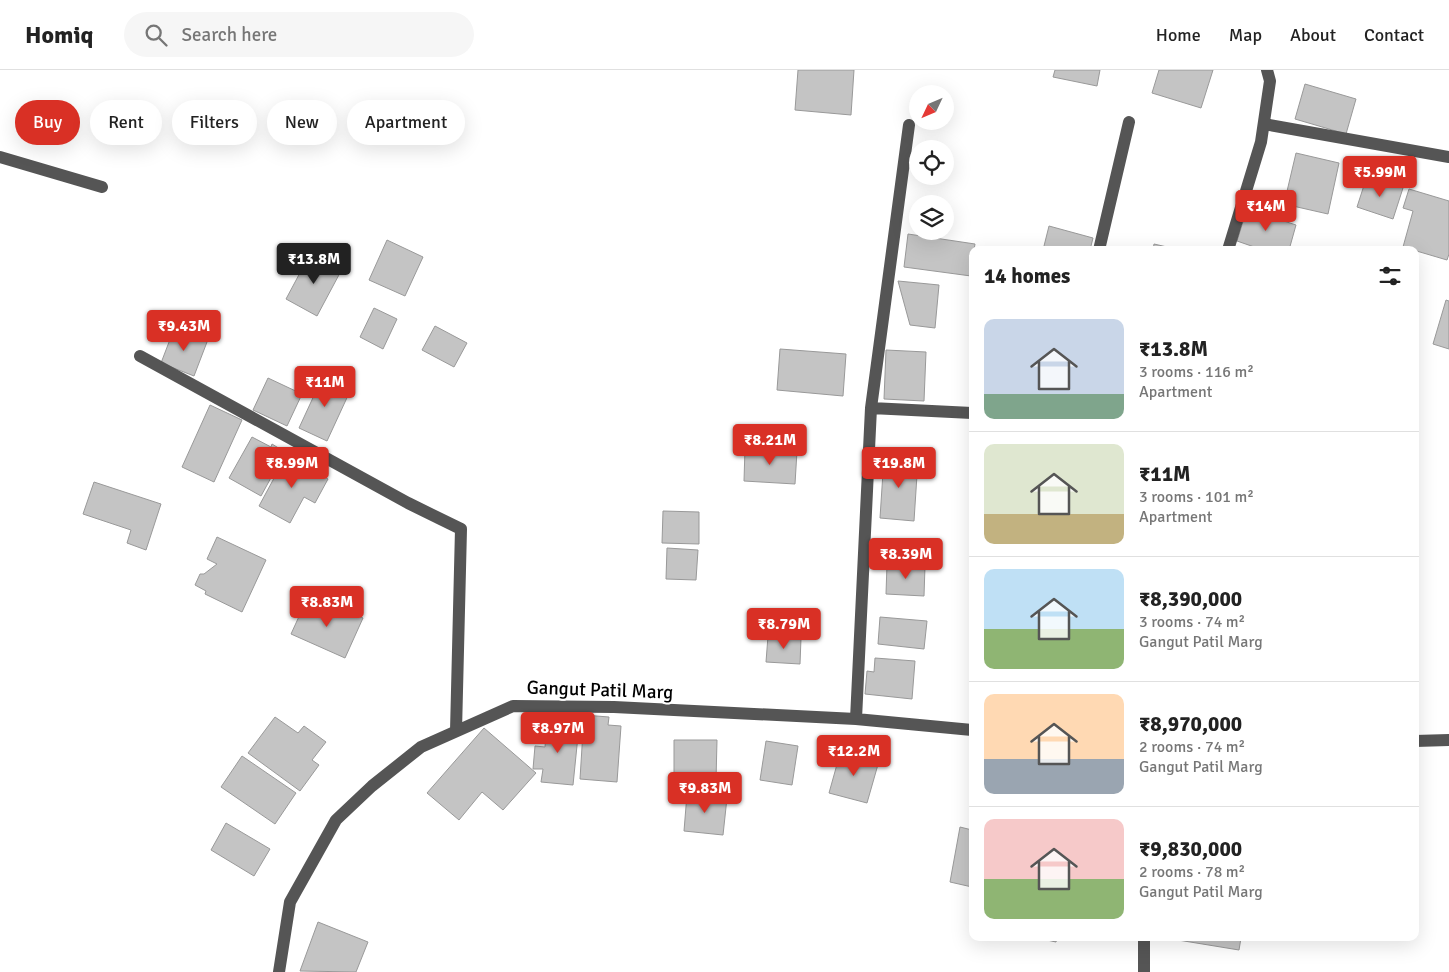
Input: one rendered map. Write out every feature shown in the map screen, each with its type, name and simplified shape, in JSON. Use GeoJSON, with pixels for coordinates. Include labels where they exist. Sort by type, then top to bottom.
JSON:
{"type":"FeatureCollection","features":[{"type":"Feature","properties":{"kind":"street"},"geometry":{"type":"LineString","coordinates":[[1229,246],[1261,142],[1270,81],[1267,70]]}},
{"type":"Feature","properties":{"kind":"street"},"geometry":{"type":"LineString","coordinates":[[1099,246],[1128,122]]}},
{"type":"Feature","properties":{"kind":"street"},"geometry":{"type":"LineString","coordinates":[[1264,124],[1449,157]]}},
{"type":"Feature","properties":{"kind":"street"},"geometry":{"type":"LineString","coordinates":[[856,719],[871,408],[909,125]]}},
{"type":"Feature","properties":{"kind":"street"},"geometry":{"type":"LineString","coordinates":[[0,157],[102,187]]}},
{"type":"Feature","properties":{"kind":"street"},"geometry":{"type":"LineString","coordinates":[[140,356],[400,498],[461,529],[456,732]]}},
{"type":"Feature","properties":{"kind":"street"},"geometry":{"type":"LineString","coordinates":[[871,408],[969,414]]}},
{"type":"Feature","properties":{"kind":"street","name":"Gangut Patil Marg"},"geometry":{"type":"LineString","coordinates":[[279,972],[290,902],[336,820],[372,786],[421,748],[513,706],[614,707],[856,719],[969,730]]}},
{"type":"Feature","properties":{"kind":"street"},"geometry":{"type":"LineString","coordinates":[[1419,741],[1449,740]]}},
{"type":"Feature","properties":{"kind":"street"},"geometry":{"type":"LineString","coordinates":[[1144,941],[1144,972]]}},
{"type":"Feature","properties":{"kind":"building"},"geometry":{"type":"Polygon","coordinates":[[[798,70],[854,70],[851,115],[795,110],[798,70]]]}},
{"type":"Feature","properties":{"kind":"building"},"geometry":{"type":"Polygon","coordinates":[[[1055,70],[1100,70],[1097,86],[1053,77],[1055,70]]]}},
{"type":"Feature","properties":{"kind":"building"},"geometry":{"type":"Polygon","coordinates":[[[1159,70],[1213,70],[1201,108],[1152,93],[1159,70]]]}},
{"type":"Feature","properties":{"kind":"building"},"geometry":{"type":"Polygon","coordinates":[[[1305,84],[1356,99],[1346,134],[1295,119],[1305,84]]]}},
{"type":"Feature","properties":{"kind":"building"},"geometry":{"type":"Polygon","coordinates":[[[1296,153],[1339,163],[1328,214],[1284,204],[1296,153]]]}},
{"type":"Feature","properties":{"kind":"building"},"geometry":{"type":"Polygon","coordinates":[[[1367,176],[1403,188],[1393,219],[1357,207],[1367,176]]]}},
{"type":"Feature","properties":{"kind":"building"},"geometry":{"type":"Polygon","coordinates":[[[1409,189],[1449,201],[1449,254],[1447,260],[1419,252],[1419,246],[1403,246],[1413,211],[1403,208],[1409,189]]]}},
{"type":"Feature","properties":{"kind":"building"},"geometry":{"type":"Polygon","coordinates":[[[1247,209],[1296,225],[1290,246],[1251,246],[1237,241],[1247,209]]]}},
{"type":"Feature","properties":{"kind":"building"},"geometry":{"type":"Polygon","coordinates":[[[1049,226],[1093,238],[1091,246],[1044,246],[1049,226]]]}},
{"type":"Feature","properties":{"kind":"building"},"geometry":{"type":"Polygon","coordinates":[[[908,234],[909,240],[948,240],[975,244],[975,246],[969,246],[969,276],[904,267],[908,234]]]}},
{"type":"Feature","properties":{"kind":"building"},"geometry":{"type":"Polygon","coordinates":[[[387,240],[423,257],[405,296],[369,280],[387,240]]]}},
{"type":"Feature","properties":{"kind":"building"},"geometry":{"type":"Polygon","coordinates":[[[310,254],[341,271],[317,316],[286,299],[310,254]]]}},
{"type":"Feature","properties":{"kind":"building"},"geometry":{"type":"Polygon","coordinates":[[[898,281],[939,285],[935,328],[910,325],[898,281]]]}},
{"type":"Feature","properties":{"kind":"building"},"geometry":{"type":"Polygon","coordinates":[[[1446,300],[1449,301],[1449,349],[1433,344],[1446,300]]]}},
{"type":"Feature","properties":{"kind":"building"},"geometry":{"type":"Polygon","coordinates":[[[374,308],[397,319],[383,349],[360,337],[374,308]]]}},
{"type":"Feature","properties":{"kind":"building"},"geometry":{"type":"Polygon","coordinates":[[[435,326],[467,343],[454,367],[422,350],[435,326]]]}},
{"type":"Feature","properties":{"kind":"building"},"geometry":{"type":"Polygon","coordinates":[[[174,329],[207,342],[194,376],[161,363],[174,329]]]}},
{"type":"Feature","properties":{"kind":"building"},"geometry":{"type":"Polygon","coordinates":[[[780,349],[846,354],[843,396],[777,390],[780,349]]]}},
{"type":"Feature","properties":{"kind":"building"},"geometry":{"type":"Polygon","coordinates":[[[886,350],[926,352],[924,401],[884,399],[886,350]]]}},
{"type":"Feature","properties":{"kind":"building"},"geometry":{"type":"Polygon","coordinates":[[[323,376],[351,389],[327,441],[299,428],[323,376]]]}},
{"type":"Feature","properties":{"kind":"building"},"geometry":{"type":"Polygon","coordinates":[[[268,378],[302,394],[287,426],[253,410],[268,378]]]}},
{"type":"Feature","properties":{"kind":"building"},"geometry":{"type":"Polygon","coordinates":[[[210,405],[242,420],[214,482],[182,467],[210,405]]]}},
{"type":"Feature","properties":{"kind":"building"},"geometry":{"type":"Polygon","coordinates":[[[252,437],[271,447],[272,444],[285,452],[261,496],[229,478],[252,437]]]}},
{"type":"Feature","properties":{"kind":"building"},"geometry":{"type":"Polygon","coordinates":[[[745,448],[797,451],[795,484],[744,481],[745,448]]]}},
{"type":"Feature","properties":{"kind":"building"},"geometry":{"type":"Polygon","coordinates":[[[286,456],[328,479],[315,503],[304,497],[290,523],[259,506],[286,456]]]}},
{"type":"Feature","properties":{"kind":"building"},"geometry":{"type":"Polygon","coordinates":[[[884,457],[918,460],[914,521],[880,518],[884,457]]]}},
{"type":"Feature","properties":{"kind":"building"},"geometry":{"type":"Polygon","coordinates":[[[94,482],[161,504],[146,550],[127,543],[131,530],[83,514],[94,482]]]}},
{"type":"Feature","properties":{"kind":"building"},"geometry":{"type":"Polygon","coordinates":[[[663,511],[699,512],[699,544],[662,543],[663,511]]]}},
{"type":"Feature","properties":{"kind":"building"},"geometry":{"type":"Polygon","coordinates":[[[217,537],[266,560],[242,612],[205,594],[206,591],[195,585],[200,574],[204,574],[217,564],[207,559],[217,537]]]}},
{"type":"Feature","properties":{"kind":"building"},"geometry":{"type":"Polygon","coordinates":[[[667,548],[698,550],[696,580],[666,579],[667,548]]]}},
{"type":"Feature","properties":{"kind":"building"},"geometry":{"type":"Polygon","coordinates":[[[887,564],[925,566],[924,596],[886,594],[887,564]]]}},
{"type":"Feature","properties":{"kind":"building"},"geometry":{"type":"Polygon","coordinates":[[[307,599],[345,616],[348,611],[363,618],[345,658],[291,634],[307,599]]]}},
{"type":"Feature","properties":{"kind":"building"},"geometry":{"type":"Polygon","coordinates":[[[880,617],[927,621],[924,649],[878,644],[880,617]]]}},
{"type":"Feature","properties":{"kind":"building"},"geometry":{"type":"Polygon","coordinates":[[[768,636],[801,638],[800,664],[766,662],[768,636]]]}},
{"type":"Feature","properties":{"kind":"building"},"geometry":{"type":"Polygon","coordinates":[[[875,658],[915,661],[912,699],[865,694],[867,671],[874,672],[875,658]]]}},
{"type":"Feature","properties":{"kind":"building"},"geometry":{"type":"Polygon","coordinates":[[[584,715],[609,717],[608,725],[621,726],[617,782],[580,779],[584,715]]]}},
{"type":"Feature","properties":{"kind":"building"},"geometry":{"type":"Polygon","coordinates":[[[275,717],[298,733],[304,726],[326,742],[312,760],[319,765],[300,791],[248,753],[275,717]]]}},
{"type":"Feature","properties":{"kind":"building"},"geometry":{"type":"Polygon","coordinates":[[[547,722],[579,726],[573,785],[541,782],[543,769],[533,769],[535,746],[545,747],[547,722]]]}},
{"type":"Feature","properties":{"kind":"building"},"geometry":{"type":"Polygon","coordinates":[[[484,728],[536,773],[503,810],[482,792],[459,820],[427,793],[484,728]]]}},
{"type":"Feature","properties":{"kind":"building"},"geometry":{"type":"Polygon","coordinates":[[[674,740],[717,740],[716,781],[674,781],[674,740]]]}},
{"type":"Feature","properties":{"kind":"building"},"geometry":{"type":"Polygon","coordinates":[[[766,741],[798,746],[792,785],[760,780],[766,741]]]}},
{"type":"Feature","properties":{"kind":"building"},"geometry":{"type":"Polygon","coordinates":[[[841,750],[879,761],[867,803],[829,793],[841,750]]]}},
{"type":"Feature","properties":{"kind":"building"},"geometry":{"type":"Polygon","coordinates":[[[242,756],[296,793],[275,824],[221,787],[242,756]]]}},
{"type":"Feature","properties":{"kind":"building"},"geometry":{"type":"Polygon","coordinates":[[[687,794],[727,798],[723,835],[684,831],[687,794]]]}},
{"type":"Feature","properties":{"kind":"building"},"geometry":{"type":"Polygon","coordinates":[[[226,823],[270,849],[254,876],[211,850],[226,823]]]}},
{"type":"Feature","properties":{"kind":"building"},"geometry":{"type":"Polygon","coordinates":[[[960,827],[969,829],[969,886],[950,882],[960,827]]]}},
{"type":"Feature","properties":{"kind":"building"},"geometry":{"type":"Polygon","coordinates":[[[318,922],[368,942],[356,972],[300,971],[318,922]]]}},
{"type":"Feature","properties":{"kind":"building"},"geometry":{"type":"Polygon","coordinates":[[[1184,941],[1240,941],[1239,950],[1184,941]]]}}]}
